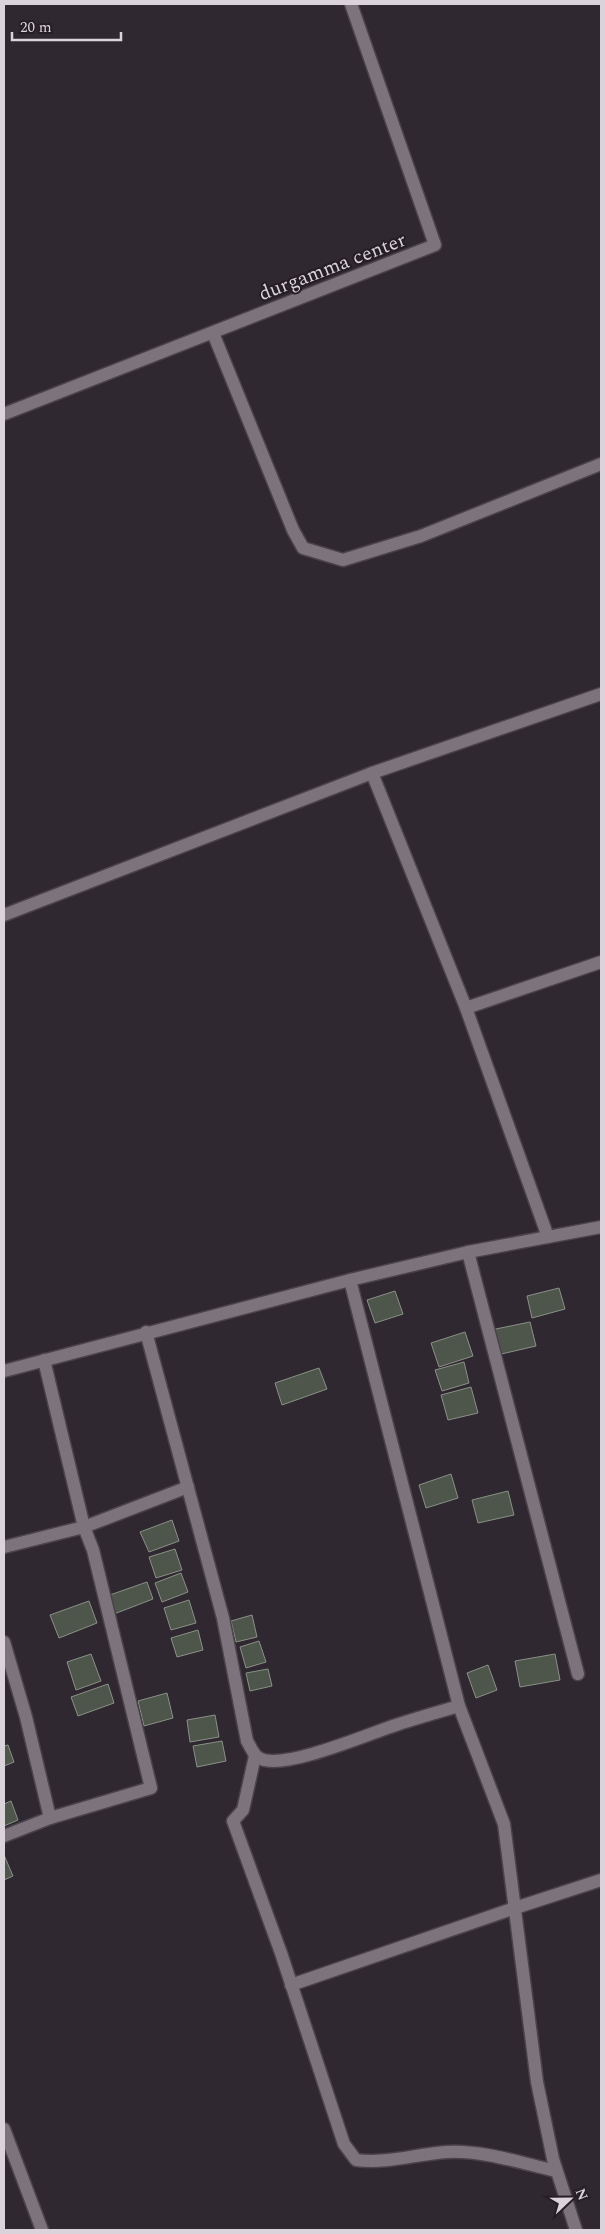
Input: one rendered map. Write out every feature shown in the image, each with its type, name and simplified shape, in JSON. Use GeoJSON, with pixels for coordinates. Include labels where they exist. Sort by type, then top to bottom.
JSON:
{"type":"FeatureCollection","features":[{"type":"Feature","properties":{"kind":"street","name":"durgamma center"},"geometry":{"type":"LineString","coordinates":[[4,414],[435,246],[351,4]]}},
{"type":"Feature","properties":{"kind":"street"},"geometry":{"type":"LineString","coordinates":[[213,333],[293,530],[303,548],[343,560],[421,536],[601,464]]}},
{"type":"Feature","properties":{"kind":"street"},"geometry":{"type":"LineString","coordinates":[[4,915],[372,773],[601,694]]}},
{"type":"Feature","properties":{"kind":"street"},"geometry":{"type":"LineString","coordinates":[[372,773],[466,1008],[548,1237]]}},
{"type":"Feature","properties":{"kind":"street"},"geometry":{"type":"LineString","coordinates":[[466,1008],[601,962]]}},
{"type":"Feature","properties":{"kind":"street"},"geometry":{"type":"LineString","coordinates":[[4,1371],[146,1332],[350,1280],[468,1252],[601,1227]]}},
{"type":"Feature","properties":{"kind":"street"},"geometry":{"type":"LineString","coordinates":[[468,1252],[578,1674]]}},
{"type":"Feature","properties":{"kind":"street"},"geometry":{"type":"LineString","coordinates":[[350,1280],[459,1706],[504,1824],[537,2082],[556,2171],[576,2230]]}},
{"type":"Feature","properties":{"kind":"street"},"geometry":{"type":"LineString","coordinates":[[146,1332],[223,1618],[247,1741],[256,1756],[265,1760],[282,1760],[346,1744],[396,1725],[459,1706]]}},
{"type":"Feature","properties":{"kind":"street"},"geometry":{"type":"LineString","coordinates":[[4,1836],[50,1818],[151,1788],[93,1550],[84,1527],[44,1360]]}},
{"type":"Feature","properties":{"kind":"street"},"geometry":{"type":"LineString","coordinates":[[4,1547],[84,1527],[188,1487]]}},
{"type":"Feature","properties":{"kind":"street"},"geometry":{"type":"LineString","coordinates":[[4,1642],[26,1718],[50,1818]]}},
{"type":"Feature","properties":{"kind":"street"},"geometry":{"type":"LineString","coordinates":[[256,1756],[243,1810],[233,1821],[291,1985],[344,2144],[356,2160],[375,2163],[447,2152],[472,2152],[556,2171]]}},
{"type":"Feature","properties":{"kind":"street"},"geometry":{"type":"LineString","coordinates":[[291,1985],[601,1880]]}},
{"type":"Feature","properties":{"kind":"street"},"geometry":{"type":"LineString","coordinates":[[4,2129],[42,2230]]}},
{"type":"Feature","properties":{"kind":"building"},"geometry":{"type":"Polygon","coordinates":[[[559,1288],[565,1309],[532,1318],[527,1296],[559,1288]]]}},
{"type":"Feature","properties":{"kind":"building"},"geometry":{"type":"Polygon","coordinates":[[[395,1291],[403,1314],[375,1323],[367,1300],[395,1291]]]}},
{"type":"Feature","properties":{"kind":"building"},"geometry":{"type":"Polygon","coordinates":[[[530,1322],[536,1346],[497,1355],[491,1330],[530,1322]]]}},
{"type":"Feature","properties":{"kind":"building"},"geometry":{"type":"Polygon","coordinates":[[[465,1332],[473,1356],[439,1367],[431,1343],[465,1332]]]}},
{"type":"Feature","properties":{"kind":"building"},"geometry":{"type":"Polygon","coordinates":[[[464,1362],[469,1383],[442,1391],[435,1370],[464,1362]]]}},
{"type":"Feature","properties":{"kind":"building"},"geometry":{"type":"Polygon","coordinates":[[[319,1368],[327,1389],[282,1405],[275,1383],[319,1368]]]}},
{"type":"Feature","properties":{"kind":"building"},"geometry":{"type":"Polygon","coordinates":[[[471,1387],[478,1413],[448,1420],[441,1395],[471,1387]]]}},
{"type":"Feature","properties":{"kind":"building"},"geometry":{"type":"Polygon","coordinates":[[[451,1474],[458,1498],[426,1508],[419,1485],[451,1474]]]}},
{"type":"Feature","properties":{"kind":"building"},"geometry":{"type":"Polygon","coordinates":[[[508,1491],[514,1515],[478,1523],[472,1500],[508,1491]]]}},
{"type":"Feature","properties":{"kind":"building"},"geometry":{"type":"Polygon","coordinates":[[[172,1520],[179,1541],[149,1552],[140,1532],[172,1520]]]}},
{"type":"Feature","properties":{"kind":"building"},"geometry":{"type":"Polygon","coordinates":[[[175,1549],[182,1570],[156,1578],[149,1557],[175,1549]]]}},
{"type":"Feature","properties":{"kind":"building"},"geometry":{"type":"Polygon","coordinates":[[[181,1573],[188,1592],[162,1602],[155,1583],[181,1573]]]}},
{"type":"Feature","properties":{"kind":"building"},"geometry":{"type":"Polygon","coordinates":[[[147,1582],[153,1599],[114,1614],[107,1596],[147,1582]]]}},
{"type":"Feature","properties":{"kind":"building"},"geometry":{"type":"Polygon","coordinates":[[[189,1600],[196,1623],[171,1630],[164,1608],[189,1600]]]}},
{"type":"Feature","properties":{"kind":"building"},"geometry":{"type":"Polygon","coordinates":[[[89,1601],[97,1623],[59,1638],[50,1615],[89,1601]]]}},
{"type":"Feature","properties":{"kind":"building"},"geometry":{"type":"Polygon","coordinates":[[[252,1615],[257,1637],[236,1642],[231,1621],[252,1615]]]}},
{"type":"Feature","properties":{"kind":"building"},"geometry":{"type":"Polygon","coordinates":[[[198,1630],[203,1650],[177,1657],[171,1638],[198,1630]]]}},
{"type":"Feature","properties":{"kind":"building"},"geometry":{"type":"Polygon","coordinates":[[[259,1641],[266,1662],[246,1668],[240,1647],[259,1641]]]}},
{"type":"Feature","properties":{"kind":"building"},"geometry":{"type":"Polygon","coordinates":[[[91,1654],[101,1681],[76,1690],[67,1662],[91,1654]]]}},
{"type":"Feature","properties":{"kind":"building"},"geometry":{"type":"Polygon","coordinates":[[[555,1654],[560,1680],[520,1687],[515,1661],[555,1654]]]}},
{"type":"Feature","properties":{"kind":"building"},"geometry":{"type":"Polygon","coordinates":[[[488,1665],[497,1690],[476,1698],[467,1673],[488,1665]]]}},
{"type":"Feature","properties":{"kind":"building"},"geometry":{"type":"Polygon","coordinates":[[[268,1669],[272,1686],[250,1691],[246,1673],[268,1669]]]}},
{"type":"Feature","properties":{"kind":"building"},"geometry":{"type":"Polygon","coordinates":[[[108,1684],[114,1703],[78,1716],[71,1697],[108,1684]]]}},
{"type":"Feature","properties":{"kind":"building"},"geometry":{"type":"Polygon","coordinates":[[[167,1693],[173,1718],[144,1726],[138,1701],[167,1693]]]}},
{"type":"Feature","properties":{"kind":"building"},"geometry":{"type":"Polygon","coordinates":[[[215,1715],[219,1737],[190,1742],[187,1720],[215,1715]]]}},
{"type":"Feature","properties":{"kind":"building"},"geometry":{"type":"Polygon","coordinates":[[[222,1741],[226,1761],[197,1767],[193,1746],[222,1741]]]}},
{"type":"Feature","properties":{"kind":"building"},"geometry":{"type":"Polygon","coordinates":[[[8,1745],[14,1762],[4,1766],[4,1746],[8,1745]]]}},
{"type":"Feature","properties":{"kind":"building"},"geometry":{"type":"Polygon","coordinates":[[[11,1801],[18,1820],[4,1826],[4,1804],[11,1801]]]}},
{"type":"Feature","properties":{"kind":"building"},"geometry":{"type":"Polygon","coordinates":[[[4,1855],[13,1876],[4,1880],[4,1855]]]}}]}
